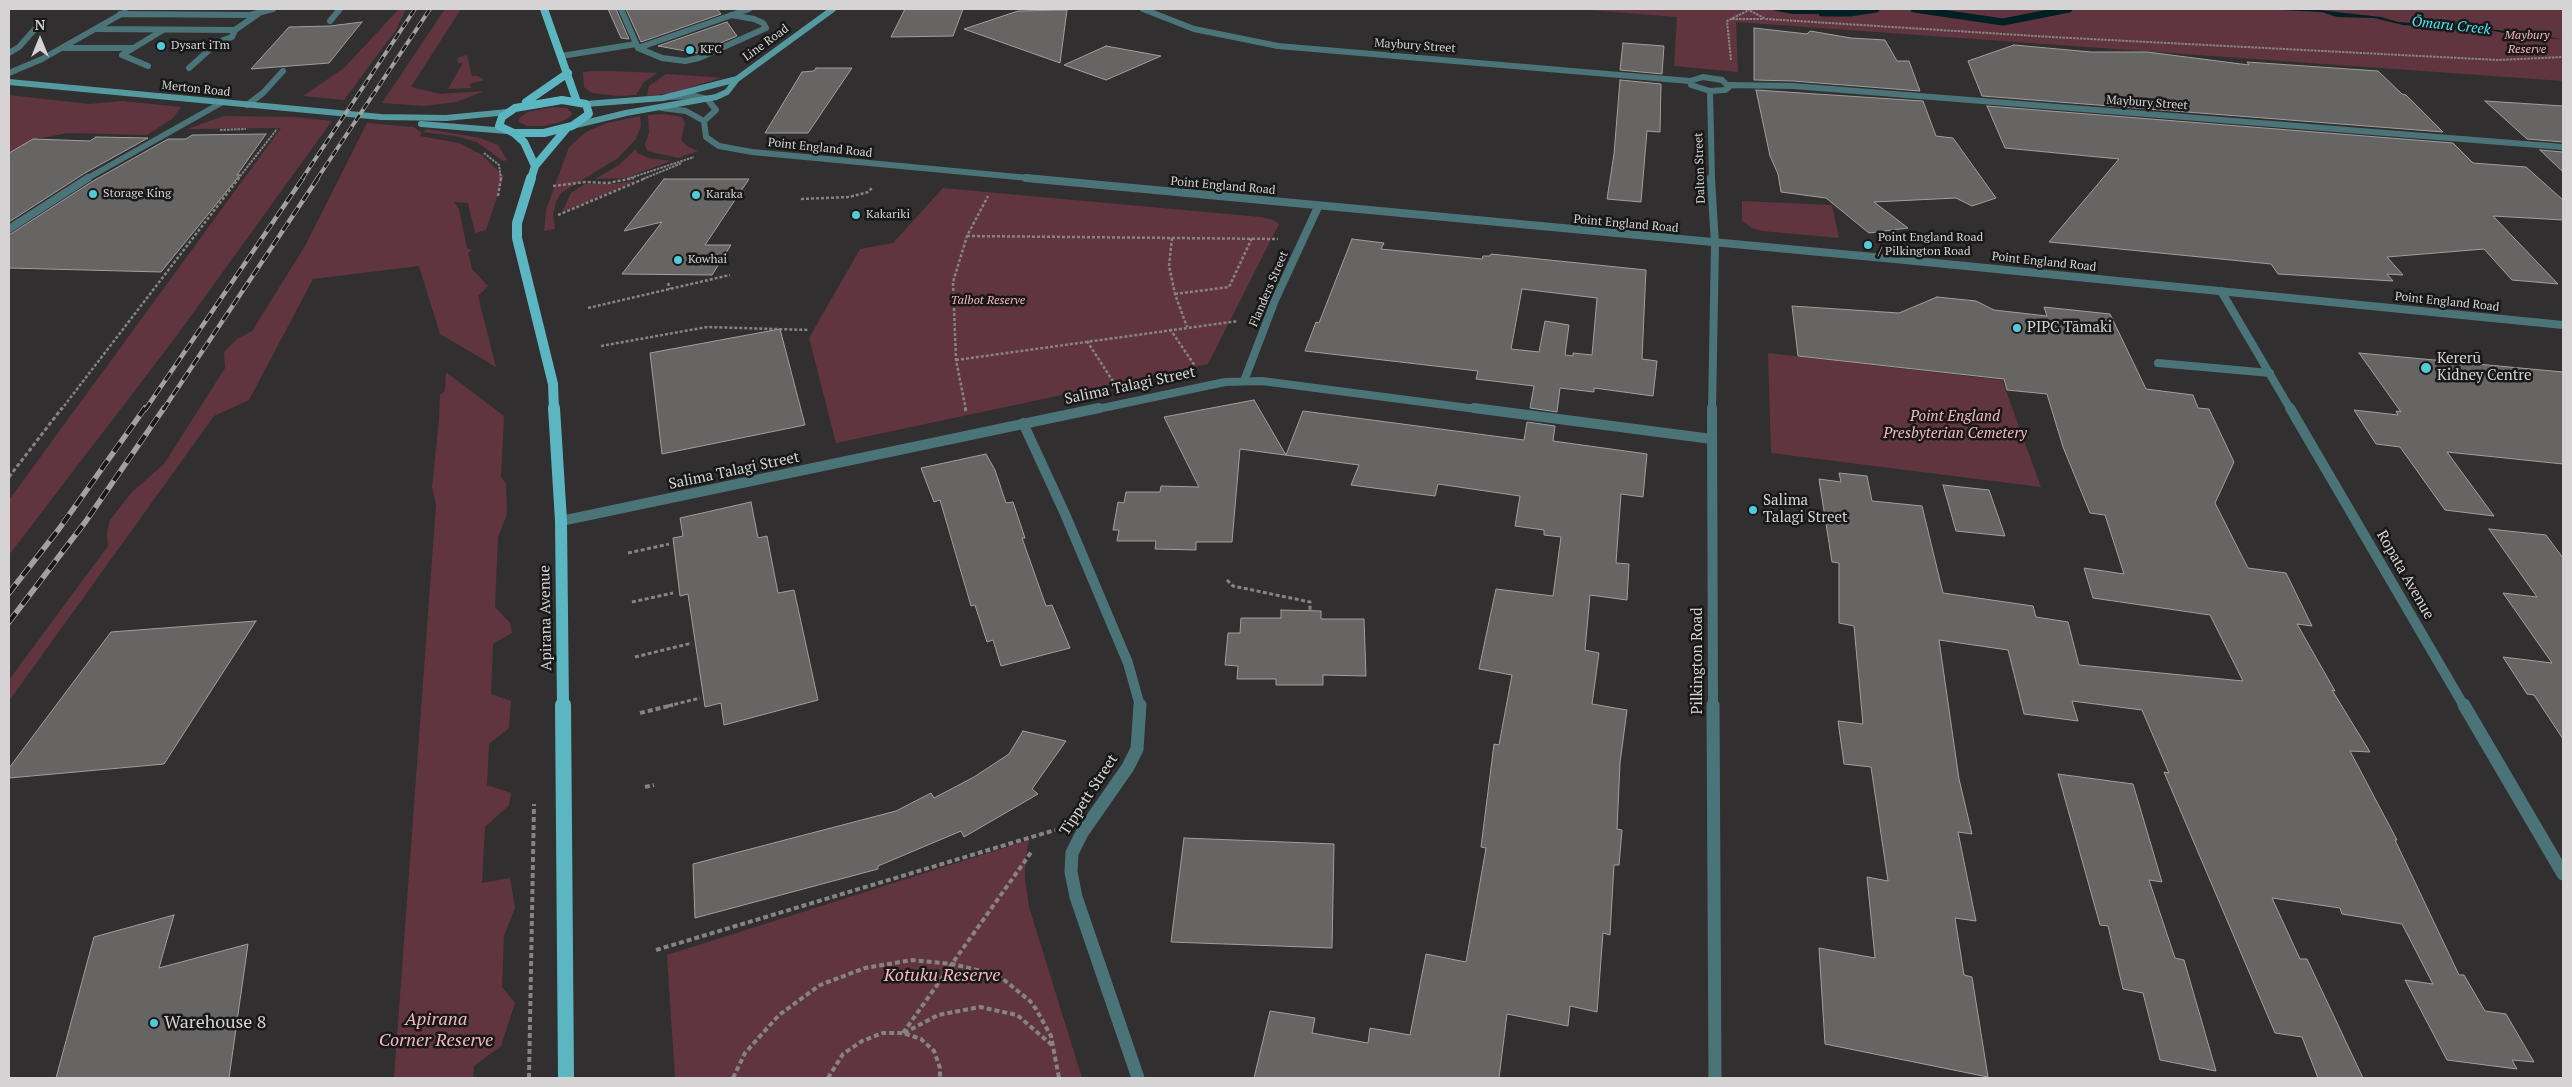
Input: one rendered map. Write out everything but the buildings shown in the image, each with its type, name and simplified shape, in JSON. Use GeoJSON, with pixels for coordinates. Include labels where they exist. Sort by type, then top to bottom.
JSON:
{"type":"FeatureCollection","features":[{"type":"Feature","properties":{"kind":"main road"},"geometry":{"type":"LineString","coordinates":[[512,110],[547,101],[581,103],[544,9]]}},
{"type":"Feature","properties":{"kind":"main road","name":"Line Road"},"geometry":{"type":"LineString","coordinates":[[569,127],[626,113],[707,99],[727,92],[737,79],[833,9]]}},
{"type":"Feature","properties":{"kind":"main road"},"geometry":{"type":"LineString","coordinates":[[536,166],[524,142],[499,126],[500,120],[512,110],[568,74]]}},
{"type":"Feature","properties":{"kind":"main road","name":"Line Road"},"geometry":{"type":"LineString","coordinates":[[581,103],[663,98],[737,79]]}},
{"type":"Feature","properties":{"kind":"main road","name":"Merton Road"},"geometry":{"type":"LineString","coordinates":[[9,82],[381,118],[446,118],[512,110]]}},
{"type":"Feature","properties":{"kind":"main road","name":"Apirana Avenue"},"geometry":{"type":"LineString","coordinates":[[566,1078],[561,521],[553,384],[517,238],[517,224],[536,166],[569,127],[590,114],[589,108],[581,103]]}},
{"type":"Feature","properties":{"kind":"main road","name":"Merton Road"},"geometry":{"type":"LineString","coordinates":[[381,118],[390,121],[510,132]]}},
{"type":"Feature","properties":{"kind":"main road"},"geometry":{"type":"LineString","coordinates":[[510,132],[538,134],[569,127]]}},
{"type":"Feature","properties":{"kind":"street"},"geometry":{"type":"LineString","coordinates":[[9,73],[63,48],[130,9]]}},
{"type":"Feature","properties":{"kind":"street"},"geometry":{"type":"LineString","coordinates":[[120,14],[235,16],[258,14],[274,9]]}},
{"type":"Feature","properties":{"kind":"street"},"geometry":{"type":"LineString","coordinates":[[330,22],[340,9]]}},
{"type":"Feature","properties":{"kind":"street"},"geometry":{"type":"LineString","coordinates":[[620,9],[637,46],[662,58],[692,60],[757,34],[766,28],[763,23],[754,19],[731,15]]}},
{"type":"Feature","properties":{"kind":"street"},"geometry":{"type":"LineString","coordinates":[[561,56],[637,46],[749,9]]}},
{"type":"Feature","properties":{"kind":"street","name":"Maybury Street"},"geometry":{"type":"LineString","coordinates":[[1143,9],[1194,29],[1278,46],[1690,81]]}},
{"type":"Feature","properties":{"kind":"street"},"geometry":{"type":"LineString","coordinates":[[189,68],[218,42],[232,37],[235,30],[258,14]]}},
{"type":"Feature","properties":{"kind":"street"},"geometry":{"type":"LineString","coordinates":[[96,29],[235,30]]}},
{"type":"Feature","properties":{"kind":"street"},"geometry":{"type":"LineString","coordinates":[[148,66],[122,55],[164,29]]}},
{"type":"Feature","properties":{"kind":"street"},"geometry":{"type":"LineString","coordinates":[[9,53],[19,47],[34,30]]}},
{"type":"Feature","properties":{"kind":"street"},"geometry":{"type":"LineString","coordinates":[[63,48],[133,48]]}},
{"type":"Feature","properties":{"kind":"street"},"geometry":{"type":"LineString","coordinates":[[247,105],[262,93],[283,71]]}},
{"type":"Feature","properties":{"kind":"street"},"geometry":{"type":"LineString","coordinates":[[1710,77],[1722,80],[1729,85],[1725,90],[1710,92],[1694,88],[1690,81],[1697,78],[1710,77]]}},
{"type":"Feature","properties":{"kind":"street","name":"Maybury Street"},"geometry":{"type":"LineString","coordinates":[[1729,85],[1793,86],[2563,147]]}},
{"type":"Feature","properties":{"kind":"street","name":"Dalton Street"},"geometry":{"type":"LineString","coordinates":[[1710,92],[1710,151],[1715,244]]}},
{"type":"Feature","properties":{"kind":"street"},"geometry":{"type":"LineString","coordinates":[[662,108],[686,111],[704,121],[716,110],[707,99],[695,96],[663,98]]}},
{"type":"Feature","properties":{"kind":"street"},"geometry":{"type":"LineString","coordinates":[[9,228],[96,173],[221,103]]}},
{"type":"Feature","properties":{"kind":"street","name":"Point England Road"},"geometry":{"type":"LineString","coordinates":[[704,121],[706,137],[710,140],[720,146],[752,152],[1715,244],[1895,258],[2563,325]]}},
{"type":"Feature","properties":{"kind":"street","name":"Flanders Street"},"geometry":{"type":"LineString","coordinates":[[1244,381],[1275,300],[1318,207]]}},
{"type":"Feature","properties":{"kind":"street","name":"Pilkington Road"},"geometry":{"type":"LineString","coordinates":[[1715,244],[1712,439],[1715,1078]]}},
{"type":"Feature","properties":{"kind":"street","name":"Ropata Avenue"},"geometry":{"type":"LineString","coordinates":[[2221,291],[2563,874]]}},
{"type":"Feature","properties":{"kind":"street"},"geometry":{"type":"LineString","coordinates":[[2158,363],[2270,373]]}},
{"type":"Feature","properties":{"kind":"street","name":"Salima Talagi Street"},"geometry":{"type":"LineString","coordinates":[[561,521],[1208,384],[1244,381],[1712,439]]}},
{"type":"Feature","properties":{"kind":"street","name":"Tippett Street"},"geometry":{"type":"LineString","coordinates":[[1023,423],[1066,514],[1128,663],[1139,696],[1141,714],[1137,748],[1128,767],[1082,832],[1072,853],[1071,872],[1076,897],[1138,1078]]}},
{"type":"Feature","properties":{"kind":"path"},"geometry":{"type":"LineString","coordinates":[[1732,64],[1727,21],[1747,10],[1766,19]]}},
{"type":"Feature","properties":{"kind":"path"},"geometry":{"type":"LineString","coordinates":[[1732,19],[1766,19],[2071,38],[2405,55],[2515,60],[2563,57]]}},
{"type":"Feature","properties":{"kind":"path"},"geometry":{"type":"LineString","coordinates":[[211,130],[249,129]]}},
{"type":"Feature","properties":{"kind":"path"},"geometry":{"type":"LineString","coordinates":[[9,477],[277,129],[268,129]]}},
{"type":"Feature","properties":{"kind":"path"},"geometry":{"type":"LineString","coordinates":[[553,186],[585,182],[608,183],[635,178],[672,163],[696,157]]}},
{"type":"Feature","properties":{"kind":"path"},"geometry":{"type":"LineString","coordinates":[[558,216],[682,163]]}},
{"type":"Feature","properties":{"kind":"path"},"geometry":{"type":"LineString","coordinates":[[496,204],[500,169]]}},
{"type":"Feature","properties":{"kind":"path"},"geometry":{"type":"LineString","coordinates":[[802,199],[860,195],[874,186]]}},
{"type":"Feature","properties":{"kind":"path"},"geometry":{"type":"LineString","coordinates":[[968,419],[956,360],[953,282],[967,236],[991,190]]}},
{"type":"Feature","properties":{"kind":"path"},"geometry":{"type":"LineString","coordinates":[[859,199],[860,195]]}},
{"type":"Feature","properties":{"kind":"path"},"geometry":{"type":"LineString","coordinates":[[967,236],[1278,239]]}},
{"type":"Feature","properties":{"kind":"path"},"geometry":{"type":"LineString","coordinates":[[1172,238],[1169,266],[1175,294],[1188,327]]}},
{"type":"Feature","properties":{"kind":"path"},"geometry":{"type":"LineString","coordinates":[[1175,294],[1229,287],[1252,238]]}},
{"type":"Feature","properties":{"kind":"path"},"geometry":{"type":"LineString","coordinates":[[588,308],[730,275]]}},
{"type":"Feature","properties":{"kind":"path"},"geometry":{"type":"LineString","coordinates":[[668,283],[670,289]]}},
{"type":"Feature","properties":{"kind":"path"},"geometry":{"type":"LineString","coordinates":[[956,360],[1238,321]]}},
{"type":"Feature","properties":{"kind":"path"},"geometry":{"type":"LineString","coordinates":[[601,346],[707,327],[809,330]]}},
{"type":"Feature","properties":{"kind":"path"},"geometry":{"type":"LineString","coordinates":[[1170,329],[1198,370]]}},
{"type":"Feature","properties":{"kind":"path"},"geometry":{"type":"LineString","coordinates":[[1088,341],[1117,388]]}},
{"type":"Feature","properties":{"kind":"path"},"geometry":{"type":"LineString","coordinates":[[628,553],[669,544]]}},
{"type":"Feature","properties":{"kind":"path"},"geometry":{"type":"LineString","coordinates":[[1227,580],[1233,586],[1310,602],[1310,610]]}},
{"type":"Feature","properties":{"kind":"path"},"geometry":{"type":"LineString","coordinates":[[632,602],[673,593]]}},
{"type":"Feature","properties":{"kind":"path"},"geometry":{"type":"LineString","coordinates":[[635,657],[692,643]]}},
{"type":"Feature","properties":{"kind":"path"},"geometry":{"type":"LineString","coordinates":[[640,713],[700,698]]}},
{"type":"Feature","properties":{"kind":"path"},"geometry":{"type":"LineString","coordinates":[[645,787],[654,785]]}},
{"type":"Feature","properties":{"kind":"path"},"geometry":{"type":"LineString","coordinates":[[529,1078],[534,799]]}},
{"type":"Feature","properties":{"kind":"path"},"geometry":{"type":"LineString","coordinates":[[656,950],[998,846],[1060,829]]}},
{"type":"Feature","properties":{"kind":"path"},"geometry":{"type":"LineString","coordinates":[[903,1033],[1032,851]]}},
{"type":"Feature","properties":{"kind":"path"},"geometry":{"type":"LineString","coordinates":[[733,1078],[745,1053],[779,1015],[820,985],[865,968],[912,960],[952,964],[998,975],[1005,980],[1030,1001],[1051,1036],[1059,1078]]}},
{"type":"Feature","properties":{"kind":"path"},"geometry":{"type":"LineString","coordinates":[[903,1033],[938,1015],[980,1007],[1017,1015],[1054,1046]]}},
{"type":"Feature","properties":{"kind":"path"},"geometry":{"type":"LineString","coordinates":[[828,1078],[843,1054],[862,1041],[883,1033],[903,1033],[921,1040],[934,1051],[940,1068],[940,1078]]}},
{"type":"Feature","properties":{"kind":"green space"},"geometry":{"type":"Polygon","coordinates":[[[399,9],[406,9],[396,30],[344,100],[303,96],[344,68],[399,9]]]}},
{"type":"Feature","properties":{"kind":"green space"},"geometry":{"type":"Polygon","coordinates":[[[445,9],[461,9],[411,87],[440,94],[484,91],[457,102],[424,106],[382,103],[445,9]]]}},
{"type":"Feature","properties":{"kind":"green space","name":"Maybury Reserve"},"geometry":{"type":"Polygon","coordinates":[[[1577,9],[2563,9],[2563,81],[1736,22],[1738,72],[1674,66],[1677,17],[1577,9]]]}},
{"type":"Feature","properties":{"kind":"green space"},"geometry":{"type":"Polygon","coordinates":[[[467,55],[472,76],[478,76],[484,80],[470,84],[471,88],[448,89],[463,63],[458,63],[457,58],[467,55]]]}},
{"type":"Feature","properties":{"kind":"green space"},"geometry":{"type":"Polygon","coordinates":[[[583,72],[657,73],[644,82],[636,95],[618,96],[592,93],[584,87],[583,72]]]}},
{"type":"Feature","properties":{"kind":"green space"},"geometry":{"type":"Polygon","coordinates":[[[666,74],[721,78],[671,93],[647,96],[649,86],[666,74]]]}},
{"type":"Feature","properties":{"kind":"green space"},"geometry":{"type":"Polygon","coordinates":[[[9,95],[90,104],[122,101],[181,107],[172,119],[147,135],[67,133],[32,140],[9,152],[9,95]]]}},
{"type":"Feature","properties":{"kind":"green space"},"geometry":{"type":"Polygon","coordinates":[[[553,107],[567,108],[572,113],[571,116],[561,122],[544,126],[527,126],[519,122],[519,118],[528,112],[553,107]]]}},
{"type":"Feature","properties":{"kind":"green space"},"geometry":{"type":"Polygon","coordinates":[[[664,114],[682,117],[685,123],[681,140],[688,147],[698,151],[678,158],[647,151],[645,144],[649,133],[648,115],[664,114]]]}},
{"type":"Feature","properties":{"kind":"green space"},"geometry":{"type":"Polygon","coordinates":[[[224,116],[295,117],[332,121],[175,338],[9,555],[9,500],[281,128],[187,129],[224,116]]]}},
{"type":"Feature","properties":{"kind":"green space"},"geometry":{"type":"Polygon","coordinates":[[[640,116],[641,126],[636,139],[618,158],[561,193],[556,202],[553,215],[555,229],[544,231],[546,210],[569,147],[586,132],[607,123],[640,116]]]}},
{"type":"Feature","properties":{"kind":"green space"},"geometry":{"type":"Polygon","coordinates":[[[367,123],[414,127],[422,133],[420,136],[459,143],[482,155],[504,176],[486,230],[475,233],[468,203],[454,202],[459,209],[467,248],[472,250],[468,253],[472,269],[488,286],[478,296],[496,367],[440,334],[419,266],[313,279],[249,400],[214,416],[9,701],[9,680],[108,546],[107,533],[110,520],[132,492],[164,464],[225,368],[224,352],[237,339],[252,331],[305,246],[367,123]]]}},
{"type":"Feature","properties":{"kind":"green space"},"geometry":{"type":"Polygon","coordinates":[[[427,129],[480,138],[498,145],[507,160],[503,161],[477,142],[455,136],[423,132],[427,129]]]}},
{"type":"Feature","properties":{"kind":"green space"},"geometry":{"type":"Polygon","coordinates":[[[636,149],[637,153],[649,158],[671,161],[625,178],[595,179],[619,165],[636,149]]]}},
{"type":"Feature","properties":{"kind":"green space"},"geometry":{"type":"Polygon","coordinates":[[[638,180],[562,212],[571,193],[585,184],[614,184],[638,180]]]}},
{"type":"Feature","properties":{"kind":"green space","name":"Talbot Reserve"},"geometry":{"type":"Polygon","coordinates":[[[943,188],[1261,217],[1273,220],[1279,224],[1208,364],[836,443],[809,338],[860,249],[893,243],[943,188]]]}},
{"type":"Feature","properties":{"kind":"green space"},"geometry":{"type":"Polygon","coordinates":[[[1742,201],[1832,205],[1839,238],[1762,231],[1752,228],[1742,221],[1742,201]]]}},
{"type":"Feature","properties":{"kind":"green space","name":"Point England Presbyterian Cemetery"},"geometry":{"type":"Polygon","coordinates":[[[1768,353],[2002,380],[2041,487],[1771,453],[1768,353]]]}},
{"type":"Feature","properties":{"kind":"green space","name":"Apirana Corner Reserve"},"geometry":{"type":"Polygon","coordinates":[[[446,372],[504,416],[501,477],[506,484],[507,514],[498,537],[495,607],[510,623],[512,633],[493,644],[491,694],[511,701],[509,728],[489,744],[487,785],[511,793],[509,805],[485,827],[482,883],[510,878],[515,908],[504,936],[502,987],[515,1003],[501,1046],[474,1066],[473,1078],[394,1078],[436,505],[432,487],[440,395],[445,391],[446,372]]]}},
{"type":"Feature","properties":{"kind":"green space","name":"Kotuku Reserve"},"geometry":{"type":"Polygon","coordinates":[[[1029,840],[1025,862],[1025,880],[1029,907],[1082,1078],[675,1078],[667,955],[1029,840]]]}},
{"type":"Feature","properties":{"kind":"water"},"geometry":{"type":"Polygon","coordinates":[[[1766,9],[1817,9],[1839,14],[1793,14],[1766,9]]]}},
{"type":"Feature","properties":{"kind":"water"},"geometry":{"type":"Polygon","coordinates":[[[2259,9],[2319,10],[2381,17],[2398,22],[2475,27],[2563,39],[2519,36],[2494,31],[2403,25],[2374,18],[2337,17],[2322,12],[2259,9]]]}},
{"type":"Feature","properties":{"kind":"waterway","name":"Ōmaru Creek"},"geometry":{"type":"LineString","coordinates":[[1822,13],[1850,13],[1876,9]]}},
{"type":"Feature","properties":{"kind":"waterway","name":"Ōmaru Creek"},"geometry":{"type":"LineString","coordinates":[[1914,9],[2003,22],[2069,9]]}},
{"type":"Feature","properties":{"kind":"railway"},"geometry":{"type":"LineString","coordinates":[[302,179],[415,9]]}},
{"type":"Feature","properties":{"kind":"railway"},"geometry":{"type":"LineString","coordinates":[[317,179],[430,9]]}},
{"type":"Feature","properties":{"kind":"railway"},"geometry":{"type":"LineString","coordinates":[[145,410],[303,178]]}},
{"type":"Feature","properties":{"kind":"railway"},"geometry":{"type":"LineString","coordinates":[[163,410],[318,178]]}},
{"type":"Feature","properties":{"kind":"railway"},"geometry":{"type":"LineString","coordinates":[[9,593],[59,529],[145,408]]}},
{"type":"Feature","properties":{"kind":"railway"},"geometry":{"type":"LineString","coordinates":[[9,622],[86,521],[164,408]]}},
{"type":"Feature","properties":{"kind":"place","name":"Dysart iTm"},"geometry":{"type":"Point","coordinates":[161,46]}},
{"type":"Feature","properties":{"kind":"place","name":"KFC"},"geometry":{"type":"Point","coordinates":[690,50]}},
{"type":"Feature","properties":{"kind":"place","name":"Storage King"},"geometry":{"type":"Point","coordinates":[93,194]}},
{"type":"Feature","properties":{"kind":"place","name":"Karaka"},"geometry":{"type":"Point","coordinates":[696,195]}},
{"type":"Feature","properties":{"kind":"place","name":"Kakariki"},"geometry":{"type":"Point","coordinates":[856,215]}},
{"type":"Feature","properties":{"kind":"place","name":"Point England Road / Pilkington Road"},"geometry":{"type":"Point","coordinates":[1868,245]}},
{"type":"Feature","properties":{"kind":"place","name":"Kowhai"},"geometry":{"type":"Point","coordinates":[678,260]}},
{"type":"Feature","properties":{"kind":"place","name":"PIPC Tāmaki"},"geometry":{"type":"Point","coordinates":[2017,328]}},
{"type":"Feature","properties":{"kind":"place","name":"Kererū Kidney Centre"},"geometry":{"type":"Point","coordinates":[2426,368]}},
{"type":"Feature","properties":{"kind":"place","name":"Salima Talagi Street"},"geometry":{"type":"Point","coordinates":[1753,510]}},
{"type":"Feature","properties":{"kind":"place","name":"Warehouse 8"},"geometry":{"type":"Point","coordinates":[154,1023]}}]}
